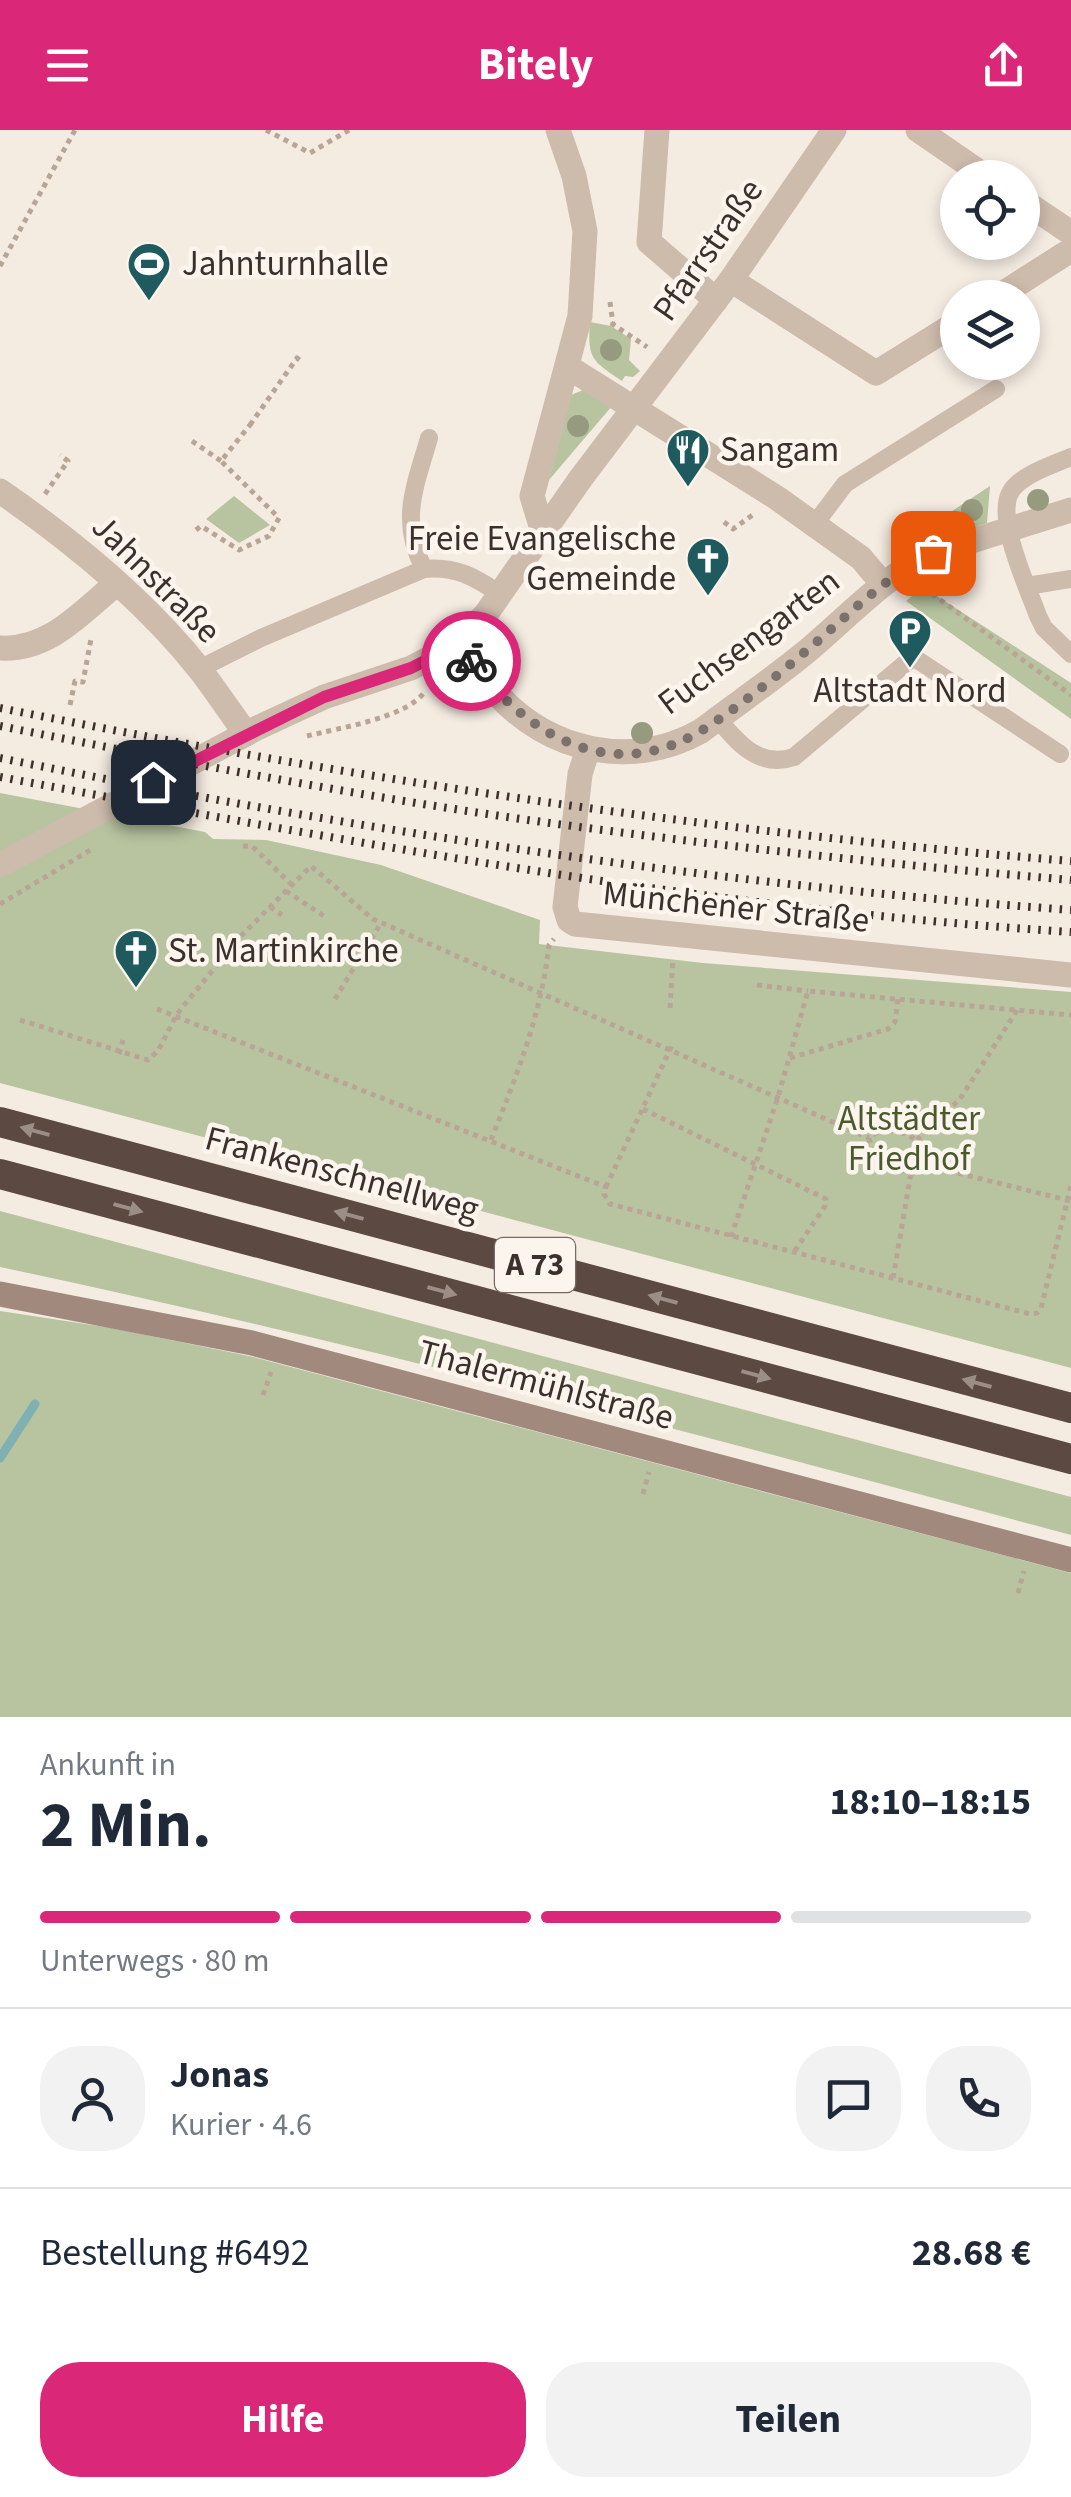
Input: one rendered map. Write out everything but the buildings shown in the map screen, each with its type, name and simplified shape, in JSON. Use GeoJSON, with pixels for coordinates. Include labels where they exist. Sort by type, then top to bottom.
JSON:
{"type":"FeatureCollection","features":[{"type":"Feature","properties":{"kind":"highway","name":"Frankenschnellweg"},"geometry":{"type":"LineString","coordinates":[[0,1122],[1071,1408]]}},
{"type":"Feature","properties":{"kind":"highway","name":"A 73"},"geometry":{"type":"LineString","coordinates":[[0,1174],[1071,1459]]}},
{"type":"Feature","properties":{"kind":"main road","name":"Thalermühlstraße"},"geometry":{"type":"LineString","coordinates":[[0,1294],[252,1344],[1071,1560]]}},
{"type":"Feature","properties":{"kind":"street"},"geometry":{"type":"LineString","coordinates":[[543,532],[534,508],[535,480],[580,316],[584,231],[574,176],[558,130]]}},
{"type":"Feature","properties":{"kind":"street"},"geometry":{"type":"LineString","coordinates":[[657,130],[649,242],[724,290],[876,373],[940,333]]}},
{"type":"Feature","properties":{"kind":"street","name":"Pfarrstraße"},"geometry":{"type":"LineString","coordinates":[[458,644],[478,625],[634,406],[724,290],[834,130]]}},
{"type":"Feature","properties":{"kind":"street"},"geometry":{"type":"LineString","coordinates":[[918,130],[962,160]]}},
{"type":"Feature","properties":{"kind":"street"},"geometry":{"type":"LineString","coordinates":[[1040,212],[1071,233]]}},
{"type":"Feature","properties":{"kind":"street"},"geometry":{"type":"LineString","coordinates":[[1024,280],[1071,250]]}},
{"type":"Feature","properties":{"kind":"street","name":"Fuchsengarten"},"geometry":{"type":"LineString","coordinates":[[568,368],[634,406],[891,577]]}},
{"type":"Feature","properties":{"kind":"street","name":"Jahnstraße"},"geometry":{"type":"LineString","coordinates":[[0,490],[117,582],[199,669],[246,734]]}},
{"type":"Feature","properties":{"kind":"street","name":"Fuchsengarten"},"geometry":{"type":"LineString","coordinates":[[458,644],[498,696],[562,741],[588,749],[633,753],[665,747],[718,718],[805,652],[891,577],[933,553],[1071,510]]}},
{"type":"Feature","properties":{"kind":"street"},"geometry":{"type":"LineString","coordinates":[[0,648],[23,648],[44,641],[117,582]]}},
{"type":"Feature","properties":{"kind":"street"},"geometry":{"type":"LineString","coordinates":[[0,865],[246,734],[324,697],[411,668],[458,644]]}},
{"type":"Feature","properties":{"kind":"street","name":"Münchener Straße"},"geometry":{"type":"LineString","coordinates":[[588,749],[580,774],[565,907],[569,920],[582,927],[1071,975]]}},
{"type":"Feature","properties":{"kind":"lane"},"geometry":{"type":"LineString","coordinates":[[814,525],[845,484],[996,389]]}},
{"type":"Feature","properties":{"kind":"lane"},"geometry":{"type":"LineString","coordinates":[[424,569],[409,522],[429,438]]}},
{"type":"Feature","properties":{"kind":"lane"},"geometry":{"type":"LineString","coordinates":[[1071,457],[1022,481],[1010,491],[1005,509],[1008,530],[1044,628],[1071,654]]}},
{"type":"Feature","properties":{"kind":"lane"},"geometry":{"type":"LineString","coordinates":[[199,669],[261,638],[424,569],[456,569],[500,594]]}},
{"type":"Feature","properties":{"kind":"lane"},"geometry":{"type":"LineString","coordinates":[[1027,586],[1071,579]]}},
{"type":"Feature","properties":{"kind":"lane"},"geometry":{"type":"LineString","coordinates":[[718,718],[742,748],[764,758],[794,757],[913,657],[1060,754]]}},
{"type":"Feature","properties":{"kind":"path"},"geometry":{"type":"LineString","coordinates":[[0,266],[75,130]]}},
{"type":"Feature","properties":{"kind":"path"},"geometry":{"type":"LineString","coordinates":[[266,130],[310,153],[348,130]]}},
{"type":"Feature","properties":{"kind":"path"},"geometry":{"type":"LineString","coordinates":[[580,316],[612,324],[669,364]]}},
{"type":"Feature","properties":{"kind":"path"},"geometry":{"type":"LineString","coordinates":[[221,461],[253,427],[297,358],[302,362]]}},
{"type":"Feature","properties":{"kind":"path"},"geometry":{"type":"LineString","coordinates":[[192,441],[221,461],[279,518],[270,538],[239,550],[200,526],[196,530]]}},
{"type":"Feature","properties":{"kind":"path"},"geometry":{"type":"LineString","coordinates":[[32,513],[68,461],[60,455]]}},
{"type":"Feature","properties":{"kind":"path"},"geometry":{"type":"LineString","coordinates":[[891,577],[1071,695]]}},
{"type":"Feature","properties":{"kind":"path"},"geometry":{"type":"LineString","coordinates":[[70,705],[76,681],[84,682],[91,640]]}},
{"type":"Feature","properties":{"kind":"path"},"geometry":{"type":"LineString","coordinates":[[243,846],[252,846],[292,885]]}},
{"type":"Feature","properties":{"kind":"path"},"geometry":{"type":"LineString","coordinates":[[0,904],[96,848]]}},
{"type":"Feature","properties":{"kind":"path"},"geometry":{"type":"LineString","coordinates":[[20,1020],[141,1060],[154,1057],[177,1014],[238,939],[311,866],[373,919],[672,1046],[869,1138]]}},
{"type":"Feature","properties":{"kind":"path"},"geometry":{"type":"LineString","coordinates":[[286,891],[328,918]]}},
{"type":"Feature","properties":{"kind":"path"},"geometry":{"type":"LineString","coordinates":[[270,907],[282,915]]}},
{"type":"Feature","properties":{"kind":"path"},"geometry":{"type":"LineString","coordinates":[[491,1140],[544,994],[550,945],[569,920]]}},
{"type":"Feature","properties":{"kind":"path"},"geometry":{"type":"LineString","coordinates":[[335,999],[381,922]]}},
{"type":"Feature","properties":{"kind":"path"},"geometry":{"type":"LineString","coordinates":[[670,1008],[675,936]]}},
{"type":"Feature","properties":{"kind":"path"},"geometry":{"type":"LineString","coordinates":[[758,986],[1071,1015]]}},
{"type":"Feature","properties":{"kind":"path"},"geometry":{"type":"LineString","coordinates":[[731,1237],[778,1098],[808,991]]}},
{"type":"Feature","properties":{"kind":"path"},"geometry":{"type":"LineString","coordinates":[[790,1058],[888,1029],[895,1022],[898,998]]}},
{"type":"Feature","properties":{"kind":"path"},"geometry":{"type":"LineString","coordinates":[[157,1009],[606,1186]]}},
{"type":"Feature","properties":{"kind":"path"},"geometry":{"type":"LineString","coordinates":[[918,1140],[960,1099],[1018,1009]]}},
{"type":"Feature","properties":{"kind":"path"},"geometry":{"type":"LineString","coordinates":[[120,1054],[123,1040]]}},
{"type":"Feature","properties":{"kind":"path"},"geometry":{"type":"LineString","coordinates":[[672,1046],[606,1186],[604,1194],[610,1204],[1037,1313],[1071,1186]]}},
{"type":"Feature","properties":{"kind":"path"},"geometry":{"type":"LineString","coordinates":[[643,1109],[826,1199],[793,1253]]}},
{"type":"Feature","properties":{"kind":"path"},"geometry":{"type":"LineString","coordinates":[[869,1138],[884,1128],[918,1140],[925,1149],[926,1165]]}},
{"type":"Feature","properties":{"kind":"path"},"geometry":{"type":"LineString","coordinates":[[869,1138],[872,1156],[911,1172],[926,1165],[1069,1201]]}},
{"type":"Feature","properties":{"kind":"path"},"geometry":{"type":"LineString","coordinates":[[893,1278],[911,1172]]}},
{"type":"Feature","properties":{"kind":"green space"},"geometry":{"type":"Polygon","coordinates":[[[590,322],[611,326],[631,339],[629,360],[640,371],[622,381],[598,364],[591,352],[590,322]]]}},
{"type":"Feature","properties":{"kind":"green space"},"geometry":{"type":"Polygon","coordinates":[[[583,390],[612,406],[549,480],[571,395],[583,390]]]}},
{"type":"Feature","properties":{"kind":"green space"},"geometry":{"type":"Polygon","coordinates":[[[990,486],[987,523],[936,539],[937,521],[990,486]]]}},
{"type":"Feature","properties":{"kind":"green space"},"geometry":{"type":"Polygon","coordinates":[[[234,496],[270,525],[239,543],[206,519],[234,496]]]}},
{"type":"Feature","properties":{"kind":"green space"},"geometry":{"type":"Polygon","coordinates":[[[923,587],[1071,683],[1071,719],[906,601],[923,587]]]}},
{"type":"Feature","properties":{"kind":"green space","name":"Altstädter Friedhof"},"geometry":{"type":"Polygon","coordinates":[[[0,793],[205,832],[213,839],[266,840],[381,865],[540,920],[539,944],[703,963],[1071,992],[1071,1368],[0,1083],[0,793]]]}},
{"type":"Feature","properties":{"kind":"green space"},"geometry":{"type":"Polygon","coordinates":[[[0,1211],[1071,1497],[1071,1535],[403,1360],[0,1267],[0,1211]]]}},
{"type":"Feature","properties":{"kind":"green space"},"geometry":{"type":"Polygon","coordinates":[[[0,1311],[112,1328],[249,1356],[1071,1573],[1071,1717],[0,1717],[0,1311]]]}},
{"type":"Feature","properties":{"kind":"waterway"},"geometry":{"type":"LineString","coordinates":[[0,1458],[35,1404]]}},
{"type":"Feature","properties":{"kind":"railway"},"geometry":{"type":"LineString","coordinates":[[0,708],[266,758],[533,800],[802,835],[1071,861]]}},
{"type":"Feature","properties":{"kind":"railway"},"geometry":{"type":"LineString","coordinates":[[0,726],[385,798],[514,818],[792,853],[1071,880]]}},
{"type":"Feature","properties":{"kind":"railway"},"geometry":{"type":"LineString","coordinates":[[0,758],[266,808],[533,851],[802,885],[1071,910]]}},
{"type":"Feature","properties":{"kind":"railway"},"geometry":{"type":"LineString","coordinates":[[0,777],[534,871],[802,907],[1071,932]]}},
{"type":"Feature","properties":{"kind":"way so far"},"geometry":{"type":"LineString","coordinates":[[471,661],[498,696],[562,741],[618,753],[648,751],[700,731],[805,652],[882,583],[933,553]]}},
{"type":"Feature","properties":{"kind":"place","name":"Jahnturnhalle"},"geometry":{"type":"Point","coordinates":[149,302]}},
{"type":"Feature","properties":{"kind":"place","name":"Sangam"},"geometry":{"type":"Point","coordinates":[688,488]}},
{"type":"Feature","properties":{"kind":"place","name":"Freie Evangelische Gemeinde"},"geometry":{"type":"Point","coordinates":[708,597]}},
{"type":"Feature","properties":{"kind":"place","name":"Altstadt Nord"},"geometry":{"type":"Point","coordinates":[910,669]}},
{"type":"Feature","properties":{"kind":"place","name":"St. Martinkirche"},"geometry":{"type":"Point","coordinates":[136,989]}},
{"type":"Feature","properties":{"kind":"route"},"geometry":{"type":"LineString","coordinates":[[153,782],[324,697],[411,668],[458,644],[471,661]]}}]}
